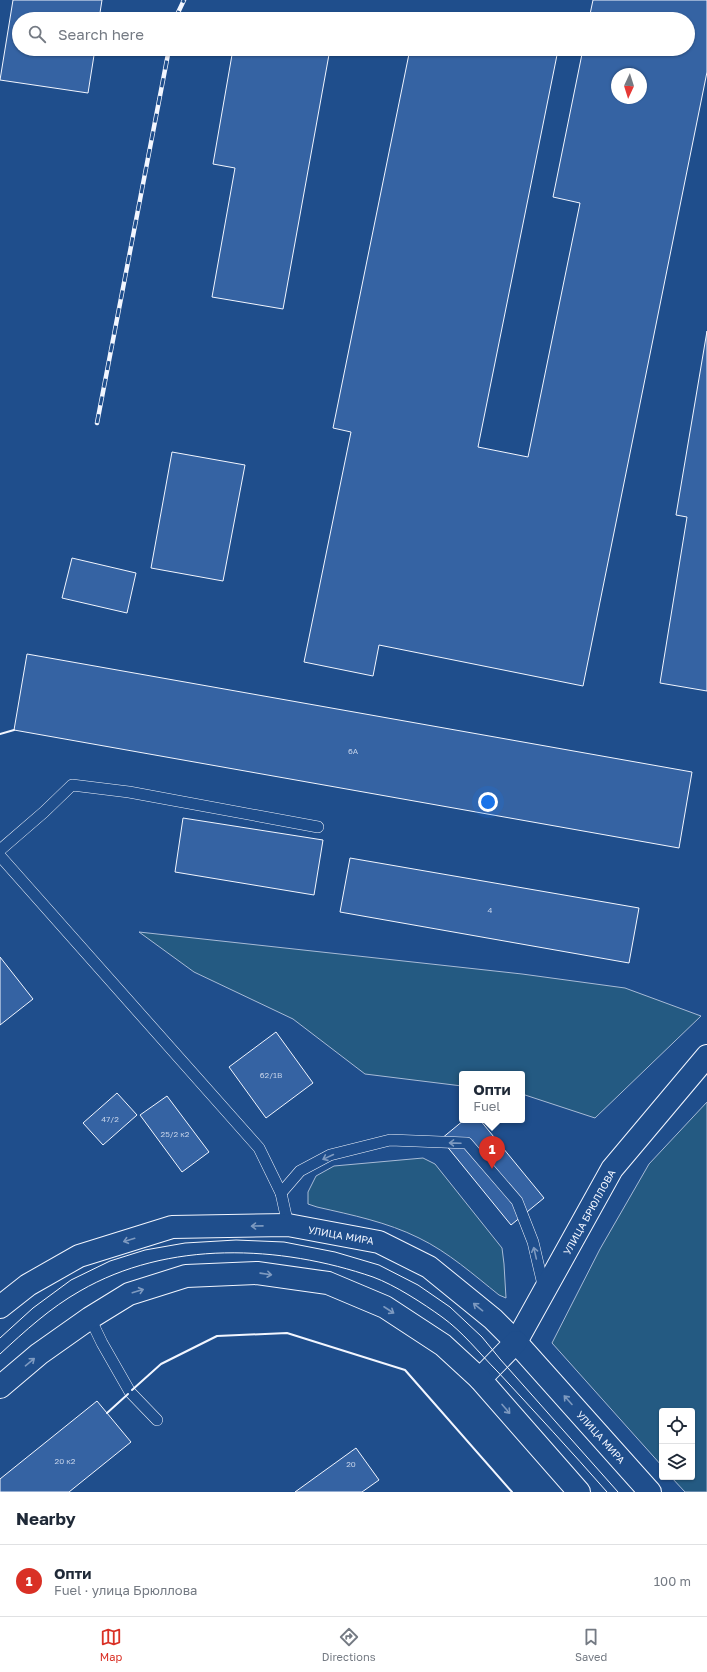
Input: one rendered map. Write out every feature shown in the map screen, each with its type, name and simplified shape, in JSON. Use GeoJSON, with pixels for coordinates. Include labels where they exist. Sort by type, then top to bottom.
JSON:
{"type":"FeatureCollection","features":[{"type":"Feature","properties":{"kind":"street","name":"УЛИЦА БРЮЛЛОВА"},"geometry":{"type":"LineString","coordinates":[[480,1379],[516,1342],[612,1169],[707,1056]]}},
{"type":"Feature","properties":{"kind":"street","name":"УЛИЦА МИРА"},"geometry":{"type":"LineString","coordinates":[[0,1307],[28,1285],[79,1256],[172,1227],[288,1226],[379,1242],[429,1267],[493,1319],[516,1342],[650,1492]]}},
{"type":"Feature","properties":{"kind":"street"},"geometry":{"type":"LineString","coordinates":[[0,1387],[39,1354],[90,1318],[129,1294],[186,1276],[257,1273],[328,1283],[385,1307],[442,1346],[480,1379],[579,1492]]}},
{"type":"Feature","properties":{"kind":"lane"},"geometry":{"type":"LineString","coordinates":[[0,850],[44,812],[72,785],[129,792],[318,828]]}},
{"type":"Feature","properties":{"kind":"lane"},"geometry":{"type":"LineString","coordinates":[[0,856],[259,1148],[281,1193],[288,1226]]}},
{"type":"Feature","properties":{"kind":"lane"},"geometry":{"type":"LineString","coordinates":[[281,1193],[300,1171],[330,1155],[390,1140],[468,1143],[517,1201],[533,1242],[544,1291]]}},
{"type":"Feature","properties":{"kind":"lane"},"geometry":{"type":"LineString","coordinates":[[90,1318],[102,1343],[130,1392],[157,1420]]}},
{"type":"Feature","properties":{"kind":"shaded area"},"geometry":{"type":"Polygon","coordinates":[[[139,932],[522,974],[625,988],[701,1016],[595,1118],[525,1095],[525,1071],[459,1071],[459,1086],[365,1074],[293,1019],[194,972],[139,932]]]}},
{"type":"Feature","properties":{"kind":"shaded area"},"geometry":{"type":"Polygon","coordinates":[[[707,1102],[707,1492],[685,1492],[674,1480],[695,1480],[695,1408],[659,1408],[659,1463],[552,1343],[600,1249],[649,1164],[707,1102]]]}},
{"type":"Feature","properties":{"kind":"shaded area"},"geometry":{"type":"Polygon","coordinates":[[[423,1158],[435,1164],[502,1248],[506,1298],[499,1295],[440,1250],[407,1232],[382,1223],[308,1204],[308,1192],[316,1176],[334,1166],[423,1158]]]}},
{"type":"Feature","properties":{"kind":"building"},"geometry":{"type":"Polygon","coordinates":[[[13,0],[102,0],[100,12],[12,12],[12,56],[94,56],[88,93],[0,80],[13,0]]]}},
{"type":"Feature","properties":{"kind":"building"},"geometry":{"type":"Polygon","coordinates":[[[593,0],[707,0],[707,72],[583,686],[379,645],[373,676],[304,662],[351,432],[333,428],[409,56],[557,56],[478,447],[528,457],[580,203],[553,197],[582,56],[695,56],[695,12],[590,12],[593,0]]]}},
{"type":"Feature","properties":{"kind":"building"},"geometry":{"type":"Polygon","coordinates":[[[232,56],[329,56],[283,309],[212,297],[235,168],[213,164],[232,56]]]}},
{"type":"Feature","properties":{"kind":"building"},"geometry":{"type":"Polygon","coordinates":[[[707,331],[707,691],[660,683],[687,517],[676,515],[707,331]]]}},
{"type":"Feature","properties":{"kind":"building"},"geometry":{"type":"Polygon","coordinates":[[[172,452],[245,465],[223,581],[151,568],[172,452]]]}},
{"type":"Feature","properties":{"kind":"building"},"geometry":{"type":"Polygon","coordinates":[[[72,558],[136,573],[127,613],[62,598],[72,558]]]}},
{"type":"Feature","properties":{"kind":"building"},"geometry":{"type":"Polygon","coordinates":[[[27,654],[692,772],[679,848],[14,730],[27,654]]]}},
{"type":"Feature","properties":{"kind":"building"},"geometry":{"type":"Polygon","coordinates":[[[183,818],[323,840],[314,895],[175,872],[183,818]]]}},
{"type":"Feature","properties":{"kind":"building"},"geometry":{"type":"Polygon","coordinates":[[[350,858],[639,908],[629,963],[340,912],[350,858]]]}},
{"type":"Feature","properties":{"kind":"building"},"geometry":{"type":"Polygon","coordinates":[[[0,957],[33,999],[0,1025],[0,957]]]}},
{"type":"Feature","properties":{"kind":"building"},"geometry":{"type":"Polygon","coordinates":[[[276,1032],[313,1083],[266,1118],[229,1067],[276,1032]]]}},
{"type":"Feature","properties":{"kind":"building"},"geometry":{"type":"Polygon","coordinates":[[[117,1093],[137,1115],[103,1145],[83,1123],[117,1093]]]}},
{"type":"Feature","properties":{"kind":"building"},"geometry":{"type":"Polygon","coordinates":[[[167,1096],[209,1152],[182,1172],[140,1115],[167,1096]]]}},
{"type":"Feature","properties":{"kind":"building"},"geometry":{"type":"Polygon","coordinates":[[[460,1123],[482,1123],[544,1198],[511,1225],[441,1139],[460,1123]]]}},
{"type":"Feature","properties":{"kind":"building"},"geometry":{"type":"Polygon","coordinates":[[[97,1401],[131,1442],[69,1492],[0,1492],[0,1479],[97,1401]]]}},
{"type":"Feature","properties":{"kind":"building"},"geometry":{"type":"Polygon","coordinates":[[[356,1448],[379,1480],[362,1492],[295,1492],[356,1448]]]}},
{"type":"Feature","properties":{"kind":"tram line"},"geometry":{"type":"LineString","coordinates":[[0,1338],[33,1308],[71,1280],[110,1261],[145,1250],[185,1243],[236,1240],[284,1242],[335,1252],[379,1265],[418,1285],[450,1307],[482,1337],[618,1492]]}},
{"type":"Feature","properties":{"kind":"tram line"},"geometry":{"type":"LineString","coordinates":[[0,1354],[38,1320],[80,1291],[114,1274],[150,1263],[187,1256],[225,1253],[263,1254],[337,1266],[373,1277],[391,1285],[450,1323],[497,1371],[607,1492]]}},
{"type":"Feature","properties":{"kind":"railway"},"geometry":{"type":"LineString","coordinates":[[178,12],[184,0]]}},
{"type":"Feature","properties":{"kind":"railway"},"geometry":{"type":"LineString","coordinates":[[97,423],[168,56]]}},
{"type":"Feature","properties":{"kind":"wall"},"geometry":{"type":"LineString","coordinates":[[0,734],[14,730]]}},
{"type":"Feature","properties":{"kind":"wall"},"geometry":{"type":"LineString","coordinates":[[132,1390],[161,1364],[217,1336],[287,1333],[405,1370],[512,1492]]}},
{"type":"Feature","properties":{"kind":"wall"},"geometry":{"type":"LineString","coordinates":[[107,1413],[128,1394]]}},
{"type":"Feature","properties":{"kind":"place","name":"Опти"},"geometry":{"type":"Point","coordinates":[492,1169]}}]}
